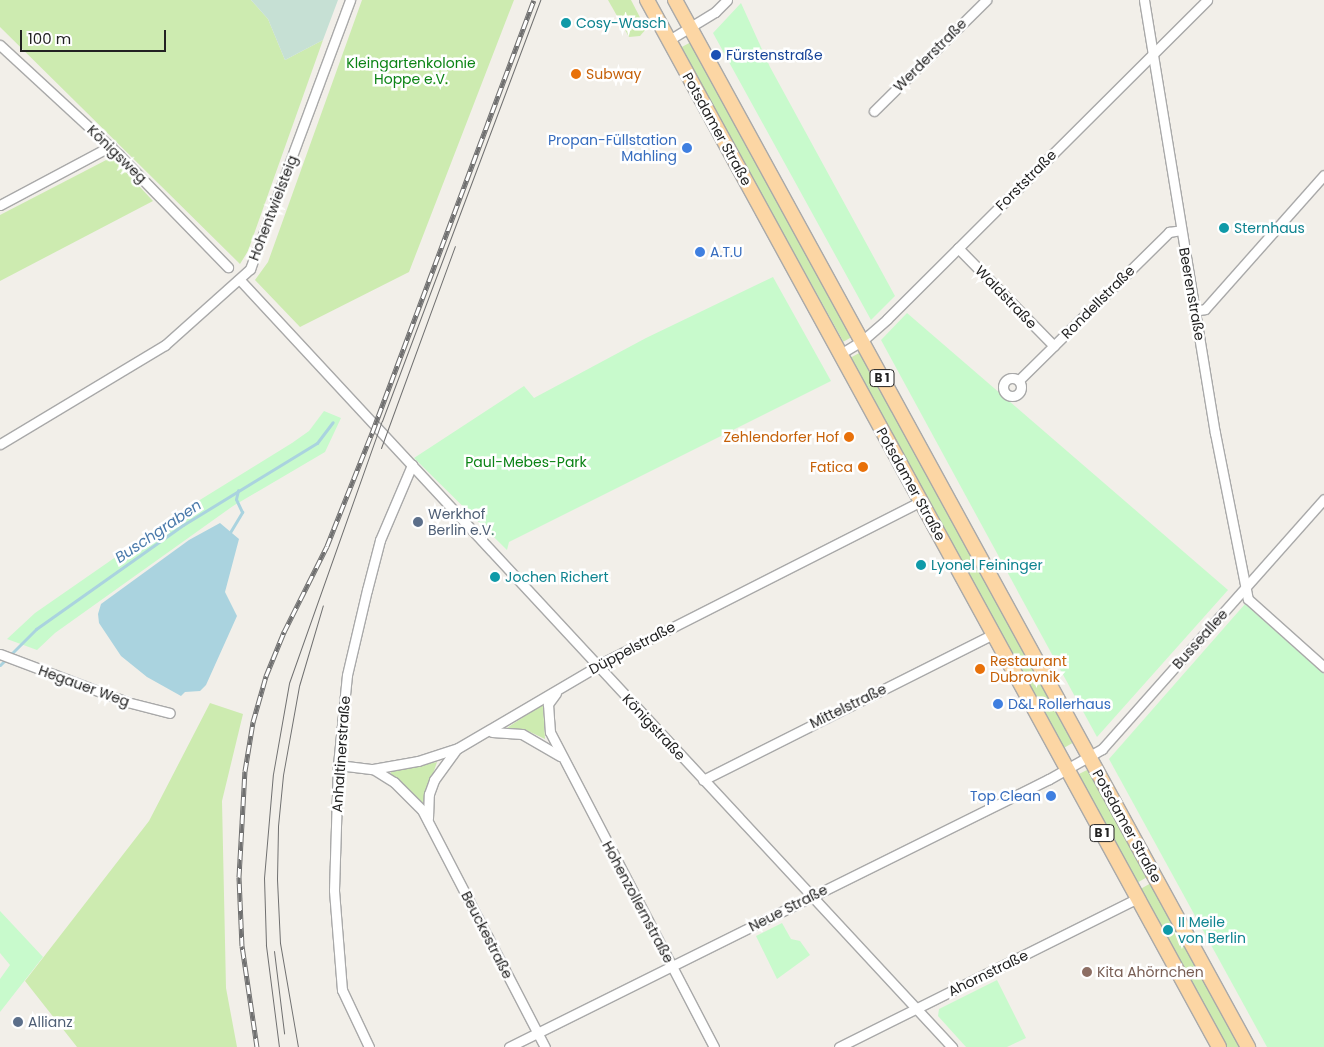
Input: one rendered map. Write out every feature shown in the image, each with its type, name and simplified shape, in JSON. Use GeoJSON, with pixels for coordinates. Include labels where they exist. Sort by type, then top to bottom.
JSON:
{"type":"FeatureCollection","features":[{"type":"Feature","properties":{"kind":"main road","name":"Potsdamer Straße"},"geometry":{"type":"LineString","coordinates":[[647,0],[1219,1047]]}},
{"type":"Feature","properties":{"kind":"main road","name":"Potsdamer Straße"},"geometry":{"type":"LineString","coordinates":[[675,0],[1248,1047]]}},
{"type":"Feature","properties":{"kind":"street","name":"Hohentwielsteig"},"geometry":{"type":"LineString","coordinates":[[0,444],[104,385],[166,345],[240,280],[256,255],[350,0]]}},
{"type":"Feature","properties":{"kind":"street"},"geometry":{"type":"LineString","coordinates":[[669,40],[691,29],[727,0]]}},
{"type":"Feature","properties":{"kind":"street","name":"Werderstraße"},"geometry":{"type":"LineString","coordinates":[[874,111],[986,0]]}},
{"type":"Feature","properties":{"kind":"street","name":"Beerenstraße"},"geometry":{"type":"LineString","coordinates":[[1144,0],[1224,486],[1248,599],[1324,666]]}},
{"type":"Feature","properties":{"kind":"street","name":"Forststraße"},"geometry":{"type":"LineString","coordinates":[[840,354],[862,341],[1153,55],[1206,0]]}},
{"type":"Feature","properties":{"kind":"street","name":"Königsweg"},"geometry":{"type":"LineString","coordinates":[[0,46],[111,146],[228,267]]}},
{"type":"Feature","properties":{"kind":"street"},"geometry":{"type":"LineString","coordinates":[[0,205],[111,146]]}},
{"type":"Feature","properties":{"kind":"street"},"geometry":{"type":"LineString","coordinates":[[1194,311],[1205,309],[1324,175]]}},
{"type":"Feature","properties":{"kind":"street","name":"Rondellstraße"},"geometry":{"type":"LineString","coordinates":[[1019,380],[1170,232],[1181,230]]}},
{"type":"Feature","properties":{"kind":"street","name":"Waldstraße"},"geometry":{"type":"LineString","coordinates":[[958,248],[1054,346]]}},
{"type":"Feature","properties":{"kind":"street","name":"Königstraße"},"geometry":{"type":"LineString","coordinates":[[240,280],[952,1047]]}},
{"type":"Feature","properties":{"kind":"street","name":"Anhaltinerstraße"},"geometry":{"type":"LineString","coordinates":[[370,1047],[342,990],[334,890],[338,765],[347,675],[367,590],[380,540],[412,465]]}},
{"type":"Feature","properties":{"kind":"street","name":"Busseallee"},"geometry":{"type":"LineString","coordinates":[[1067,769],[1102,749],[1324,498]]}},
{"type":"Feature","properties":{"kind":"street","name":"Düppelstraße"},"geometry":{"type":"LineString","coordinates":[[338,765],[373,769],[418,761],[458,748],[489,732],[597,666],[921,501]]}},
{"type":"Feature","properties":{"kind":"street","name":"Mittelstraße"},"geometry":{"type":"LineString","coordinates":[[703,780],[993,634]]}},
{"type":"Feature","properties":{"kind":"street","name":"Hegauer Weg"},"geometry":{"type":"LineString","coordinates":[[0,654],[127,702],[170,713]]}},
{"type":"Feature","properties":{"kind":"street","name":"Hohenzollernstraße"},"geometry":{"type":"LineString","coordinates":[[557,690],[548,704],[547,718],[562,757],[714,1047]]}},
{"type":"Feature","properties":{"kind":"street"},"geometry":{"type":"LineString","coordinates":[[489,732],[522,734],[562,757]]}},
{"type":"Feature","properties":{"kind":"street","name":"Beuckestraße"},"geometry":{"type":"LineString","coordinates":[[429,823],[427,808],[434,780],[442,766],[458,748]]}},
{"type":"Feature","properties":{"kind":"street","name":"Beuckestraße"},"geometry":{"type":"LineString","coordinates":[[373,769],[410,796],[429,823],[544,1047]]}},
{"type":"Feature","properties":{"kind":"street","name":"Neue Straße"},"geometry":{"type":"LineString","coordinates":[[509,1047],[1067,769]]}},
{"type":"Feature","properties":{"kind":"street","name":"Ahornstraße"},"geometry":{"type":"LineString","coordinates":[[839,1047],[1138,898]]}},
{"type":"Feature","properties":{"kind":"green space"},"geometry":{"type":"Polygon","coordinates":[[[0,0],[251,0],[268,19],[285,60],[323,40],[248,251],[240,264],[0,27],[0,0]]]}},
{"type":"Feature","properties":{"kind":"green space"},"geometry":{"type":"Polygon","coordinates":[[[251,0],[338,0],[323,40],[285,60],[268,19],[251,0]]]}},
{"type":"Feature","properties":{"kind":"green space","name":"Kleingartenkolonie Hoppe e.V."},"geometry":{"type":"Polygon","coordinates":[[[362,0],[514,0],[409,272],[300,327],[255,280],[268,262],[362,0]]]}},
{"type":"Feature","properties":{"kind":"green space"},"geometry":{"type":"Polygon","coordinates":[[[608,0],[631,0],[646,29],[640,36],[629,37],[608,0]]]}},
{"type":"Feature","properties":{"kind":"green space"},"geometry":{"type":"Polygon","coordinates":[[[741,3],[770,67],[895,296],[871,320],[713,33],[741,3]]]}},
{"type":"Feature","properties":{"kind":"green space"},"geometry":{"type":"Polygon","coordinates":[[[691,42],[854,336],[843,342],[681,48],[691,42]]]}},
{"type":"Feature","properties":{"kind":"green space"},"geometry":{"type":"Polygon","coordinates":[[[112,157],[153,201],[0,281],[0,215],[112,157]]]}},
{"type":"Feature","properties":{"kind":"green space","name":"Paul-Mebes-Park"},"geometry":{"type":"Polygon","coordinates":[[[773,277],[831,381],[509,542],[507,550],[414,458],[524,386],[534,398],[646,338],[773,277]]]}},
{"type":"Feature","properties":{"kind":"green space"},"geometry":{"type":"Polygon","coordinates":[[[907,313],[1228,590],[1097,737],[881,340],[907,313]]]}},
{"type":"Feature","properties":{"kind":"green space"},"geometry":{"type":"Polygon","coordinates":[[[861,352],[1076,741],[1062,749],[850,358],[861,352]]]}},
{"type":"Feature","properties":{"kind":"green space"},"geometry":{"type":"Polygon","coordinates":[[[324,411],[341,418],[325,452],[233,506],[55,633],[37,650],[7,639],[35,613],[182,511],[309,431],[324,411]]]}},
{"type":"Feature","properties":{"kind":"green space"},"geometry":{"type":"Polygon","coordinates":[[[1245,604],[1324,674],[1324,1047],[1267,1047],[1109,759],[1245,604]]]}},
{"type":"Feature","properties":{"kind":"green space"},"geometry":{"type":"Polygon","coordinates":[[[210,703],[243,714],[222,801],[226,988],[237,1047],[77,1047],[25,981],[149,821],[210,703]]]}},
{"type":"Feature","properties":{"kind":"green space"},"geometry":{"type":"Polygon","coordinates":[[[543,704],[545,739],[528,731],[507,728],[543,704]]]}},
{"type":"Feature","properties":{"kind":"green space"},"geometry":{"type":"Polygon","coordinates":[[[437,762],[423,803],[391,774],[391,772],[437,762]]]}},
{"type":"Feature","properties":{"kind":"green space"},"geometry":{"type":"Polygon","coordinates":[[[1089,769],[1149,876],[1135,884],[1077,775],[1089,769]]]}},
{"type":"Feature","properties":{"kind":"green space"},"geometry":{"type":"Polygon","coordinates":[[[1153,882],[1244,1046],[1225,1047],[1138,890],[1153,882]]]}},
{"type":"Feature","properties":{"kind":"green space"},"geometry":{"type":"Polygon","coordinates":[[[0,911],[43,957],[0,1012],[0,979],[10,965],[0,953],[0,911]]]}},
{"type":"Feature","properties":{"kind":"green space"},"geometry":{"type":"Polygon","coordinates":[[[782,923],[791,939],[800,941],[810,955],[777,979],[756,936],[782,923]]]}},
{"type":"Feature","properties":{"kind":"green space"},"geometry":{"type":"Polygon","coordinates":[[[997,980],[1026,1038],[1007,1047],[966,1047],[938,1016],[939,1009],[997,980]]]}},
{"type":"Feature","properties":{"kind":"water"},"geometry":{"type":"Polygon","coordinates":[[[220,523],[239,539],[225,592],[237,616],[206,685],[200,691],[185,692],[181,696],[147,677],[121,656],[99,623],[98,614],[101,604],[189,540],[220,523]]]}},
{"type":"Feature","properties":{"kind":"waterway","name":"Buschgraben"},"geometry":{"type":"LineString","coordinates":[[0,665],[36,629],[183,525],[317,443],[333,422]]}},
{"type":"Feature","properties":{"kind":"waterway"},"geometry":{"type":"LineString","coordinates":[[229,534],[242,512],[236,499],[238,490]]}},
{"type":"Feature","properties":{"kind":"tram line"},"geometry":{"type":"LineString","coordinates":[[279,1047],[266,945],[264,878],[273,774],[289,683],[382,421],[540,0]]}},
{"type":"Feature","properties":{"kind":"tram line"},"geometry":{"type":"LineString","coordinates":[[381,448],[455,246]]}},
{"type":"Feature","properties":{"kind":"tram line"},"geometry":{"type":"LineString","coordinates":[[298,1047],[280,943],[277,879],[278,826],[283,775],[299,686],[323,605]]}},
{"type":"Feature","properties":{"kind":"tram line"},"geometry":{"type":"LineString","coordinates":[[274,951],[284,1033]]}},
{"type":"Feature","properties":{"kind":"railway"},"geometry":{"type":"LineString","coordinates":[[257,1047],[242,946],[239,877],[245,771],[253,722],[266,676],[284,632],[327,546],[372,433],[534,0]]}},
{"type":"Feature","properties":{"kind":"place","name":"Cosy-Wasch"},"geometry":{"type":"Point","coordinates":[566,23]}},
{"type":"Feature","properties":{"kind":"place","name":"Fürstenstraße"},"geometry":{"type":"Point","coordinates":[716,55]}},
{"type":"Feature","properties":{"kind":"place","name":"Subway"},"geometry":{"type":"Point","coordinates":[576,74]}},
{"type":"Feature","properties":{"kind":"place","name":"Propan-Füllstation Mahling"},"geometry":{"type":"Point","coordinates":[687,148]}},
{"type":"Feature","properties":{"kind":"place","name":"Sternhaus"},"geometry":{"type":"Point","coordinates":[1224,228]}},
{"type":"Feature","properties":{"kind":"place","name":"A.T.U"},"geometry":{"type":"Point","coordinates":[700,252]}},
{"type":"Feature","properties":{"kind":"place","name":"Zehlendorfer Hof"},"geometry":{"type":"Point","coordinates":[849,437]}},
{"type":"Feature","properties":{"kind":"place","name":"Fatica"},"geometry":{"type":"Point","coordinates":[863,467]}},
{"type":"Feature","properties":{"kind":"place","name":"Werkhof Berlin e.V."},"geometry":{"type":"Point","coordinates":[418,522]}},
{"type":"Feature","properties":{"kind":"place","name":"Lyonel Feininger"},"geometry":{"type":"Point","coordinates":[921,565]}},
{"type":"Feature","properties":{"kind":"place","name":"Jochen Richert"},"geometry":{"type":"Point","coordinates":[495,577]}},
{"type":"Feature","properties":{"kind":"place","name":"Restaurant Dubrovnik"},"geometry":{"type":"Point","coordinates":[980,669]}},
{"type":"Feature","properties":{"kind":"place","name":"D&L Rollerhaus"},"geometry":{"type":"Point","coordinates":[998,704]}},
{"type":"Feature","properties":{"kind":"place","name":"Top Clean"},"geometry":{"type":"Point","coordinates":[1051,796]}},
{"type":"Feature","properties":{"kind":"place","name":"II Meile von Berlin"},"geometry":{"type":"Point","coordinates":[1168,930]}},
{"type":"Feature","properties":{"kind":"place","name":"Kita Ahörnchen"},"geometry":{"type":"Point","coordinates":[1087,972]}},
{"type":"Feature","properties":{"kind":"place","name":"Allianz"},"geometry":{"type":"Point","coordinates":[18,1022]}}]}
